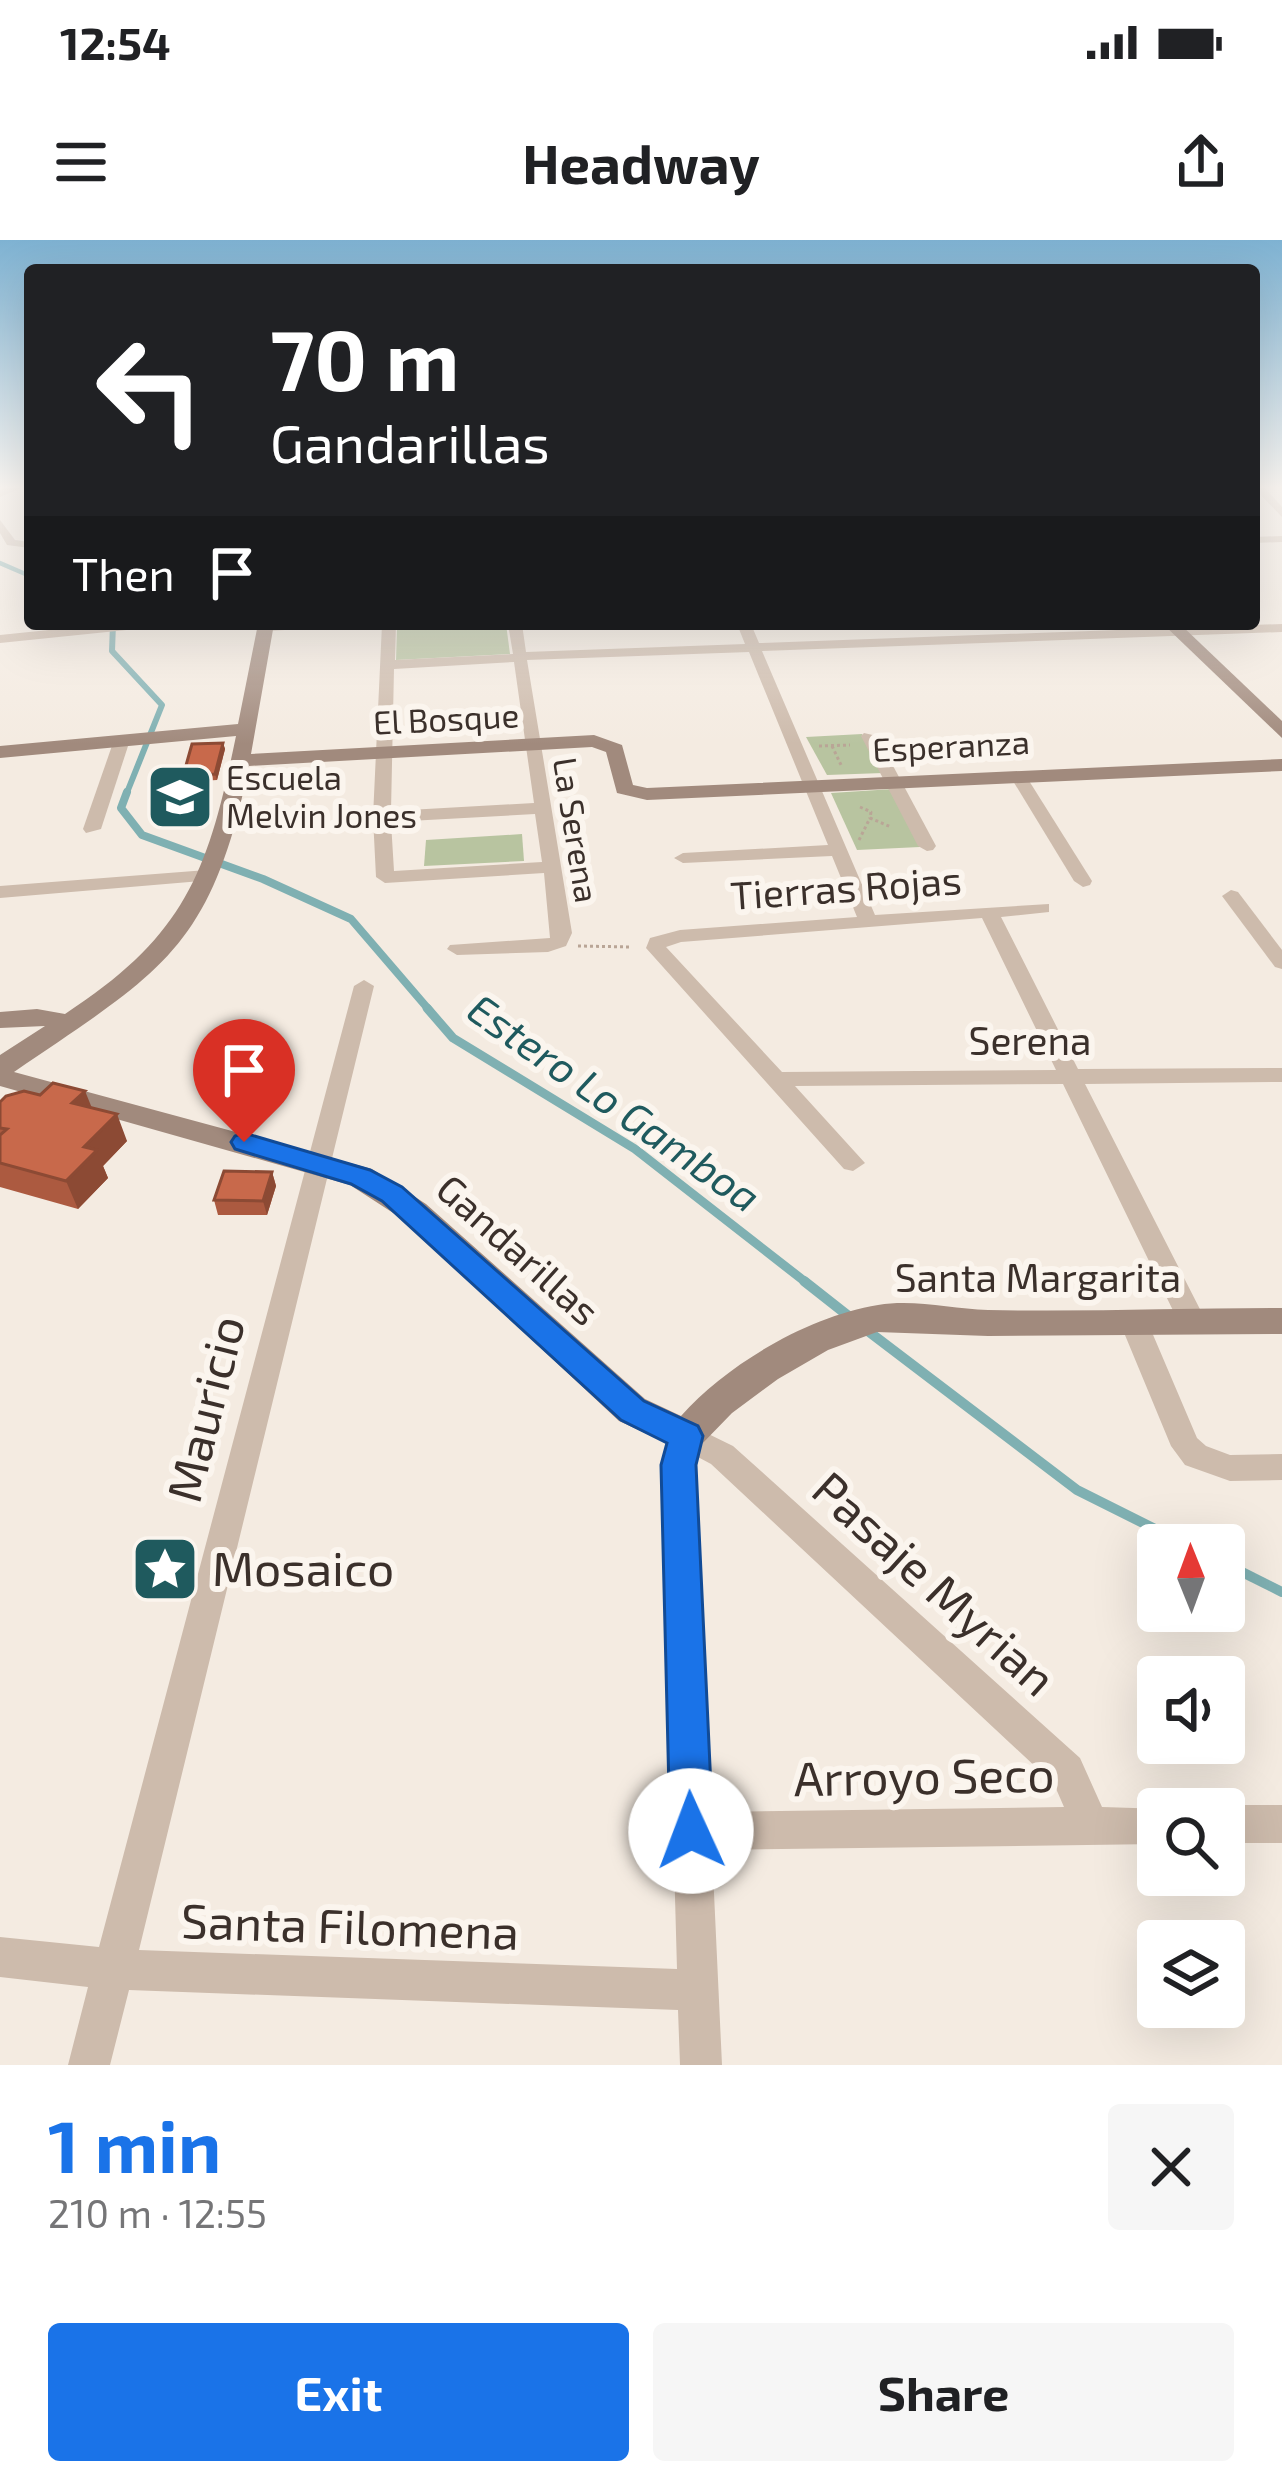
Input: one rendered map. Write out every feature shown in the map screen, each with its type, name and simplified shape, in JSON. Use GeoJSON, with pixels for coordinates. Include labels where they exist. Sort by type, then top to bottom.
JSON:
{"type":"FeatureCollection","features":[{"type":"Feature","properties":{"kind":"street"},"geometry":{"type":"LineString","coordinates":[[0,639],[79,630]]}},
{"type":"Feature","properties":{"kind":"street"},"geometry":{"type":"LineString","coordinates":[[10,1081],[66,1022],[168,945],[186,921],[211,863],[246,729],[265,630]]}},
{"type":"Feature","properties":{"kind":"street"},"geometry":{"type":"LineString","coordinates":[[389,630],[382,817],[386,877],[554,868]]}},
{"type":"Feature","properties":{"kind":"street","name":"La Serena"},"geometry":{"type":"LineString","coordinates":[[457,949],[559,942],[554,868],[516,630]]}},
{"type":"Feature","properties":{"kind":"street"},"geometry":{"type":"LineString","coordinates":[[746,630],[868,923]]}},
{"type":"Feature","properties":{"kind":"street"},"geometry":{"type":"LineString","coordinates":[[388,665],[1136,630]]}},
{"type":"Feature","properties":{"kind":"street"},"geometry":{"type":"LineString","coordinates":[[1178,630],[1282,731]]}},
{"type":"Feature","properties":{"kind":"street"},"geometry":{"type":"LineString","coordinates":[[0,752],[246,729]]}},
{"type":"Feature","properties":{"kind":"street"},"geometry":{"type":"LineString","coordinates":[[92,829],[127,739]]}},
{"type":"Feature","properties":{"kind":"street"},"geometry":{"type":"LineString","coordinates":[[871,740],[926,843]]}},
{"type":"Feature","properties":{"kind":"street","name":"El Bosque"},"geometry":{"type":"LineString","coordinates":[[238,760],[594,741],[610,746],[624,789]]}},
{"type":"Feature","properties":{"kind":"street","name":"Esperanza"},"geometry":{"type":"LineString","coordinates":[[624,789],[646,794],[1282,765]]}},
{"type":"Feature","properties":{"kind":"street"},"geometry":{"type":"LineString","coordinates":[[1018,776],[1083,881]]}},
{"type":"Feature","properties":{"kind":"street"},"geometry":{"type":"LineString","coordinates":[[382,817],[544,808]]}},
{"type":"Feature","properties":{"kind":"street"},"geometry":{"type":"LineString","coordinates":[[683,858],[838,850]]}},
{"type":"Feature","properties":{"kind":"street"},"geometry":{"type":"LineString","coordinates":[[0,892],[211,863]]}},
{"type":"Feature","properties":{"kind":"street"},"geometry":{"type":"LineString","coordinates":[[1232,896],[1282,963]]}},
{"type":"Feature","properties":{"kind":"street","name":"Tierras Rojas"},"geometry":{"type":"LineString","coordinates":[[657,945],[680,936],[1042,908]]}},
{"type":"Feature","properties":{"kind":"street"},"geometry":{"type":"LineString","coordinates":[[989,913],[1192,1321]]}},
{"type":"Feature","properties":{"kind":"street"},"geometry":{"type":"LineString","coordinates":[[657,945],[853,1163]]}},
{"type":"Feature","properties":{"kind":"street","name":"Mauricio"},"geometry":{"type":"LineString","coordinates":[[88,2065],[364,986]]}},
{"type":"Feature","properties":{"kind":"street"},"geometry":{"type":"LineString","coordinates":[[0,1020],[37,1017],[66,1022]]}},
{"type":"Feature","properties":{"kind":"street","name":"Serena"},"geometry":{"type":"LineString","coordinates":[[778,1079],[1282,1075]]}},
{"type":"Feature","properties":{"kind":"street","name":"Gandarillas"},"geometry":{"type":"LineString","coordinates":[[10,1081],[361,1177],[392,1194],[632,1410],[686,1436]]}},
{"type":"Feature","properties":{"kind":"street","name":"Santa Margarita"},"geometry":{"type":"LineString","coordinates":[[686,1436],[718,1401],[837,1331],[888,1317],[980,1323],[1282,1321]]}},
{"type":"Feature","properties":{"kind":"street"},"geometry":{"type":"LineString","coordinates":[[1134,1323],[1186,1446],[1198,1462],[1222,1468],[1282,1467]]}},
{"type":"Feature","properties":{"kind":"street"},"geometry":{"type":"LineString","coordinates":[[686,1436],[678,1465],[701,2065]]}},
{"type":"Feature","properties":{"kind":"street","name":"Pasaje Myrian"},"geometry":{"type":"LineString","coordinates":[[686,1436],[722,1455],[1067,1771],[1091,1825]]}},
{"type":"Feature","properties":{"kind":"street"},"geometry":{"type":"LineString","coordinates":[[1245,1824],[1282,1824]]}},
{"type":"Feature","properties":{"kind":"street","name":"Arroyo Seco"},"geometry":{"type":"LineString","coordinates":[[691,1831],[1137,1825]]}},
{"type":"Feature","properties":{"kind":"street","name":"Santa Filomena"},"geometry":{"type":"LineString","coordinates":[[0,1957],[112,1969],[698,1990]]}},
{"type":"Feature","properties":{"kind":"path"},"geometry":{"type":"LineString","coordinates":[[794,748],[871,740]]}},
{"type":"Feature","properties":{"kind":"path"},"geometry":{"type":"LineString","coordinates":[[832,746],[842,767]]}},
{"type":"Feature","properties":{"kind":"path"},"geometry":{"type":"LineString","coordinates":[[810,786],[926,843]]}},
{"type":"Feature","properties":{"kind":"path"},"geometry":{"type":"LineString","coordinates":[[559,942],[657,945]]}},
{"type":"Feature","properties":{"kind":"green space"},"geometry":{"type":"Polygon","coordinates":[[[397,630],[507,630],[510,654],[396,660],[397,630]]]}},
{"type":"Feature","properties":{"kind":"green space"},"geometry":{"type":"Polygon","coordinates":[[[862,734],[883,773],[827,775],[806,737],[862,734]]]}},
{"type":"Feature","properties":{"kind":"green space"},"geometry":{"type":"Polygon","coordinates":[[[893,789],[920,847],[857,850],[831,793],[893,789]]]}},
{"type":"Feature","properties":{"kind":"green space"},"geometry":{"type":"Polygon","coordinates":[[[522,834],[524,861],[424,866],[426,840],[522,834]]]}},
{"type":"Feature","properties":{"kind":"building"},"geometry":{"type":"Polygon","coordinates":[[[223,743],[215,774],[183,776],[192,744],[223,743]]]}},
{"type":"Feature","properties":{"kind":"building"},"geometry":{"type":"Polygon","coordinates":[[[53,1083],[85,1091],[72,1103],[117,1114],[84,1147],[97,1150],[66,1181],[0,1163],[0,1135],[7,1129],[0,1128],[0,1102],[24,1091],[40,1095],[53,1083]]]}},
{"type":"Feature","properties":{"kind":"building"},"geometry":{"type":"Polygon","coordinates":[[[224,1171],[272,1172],[263,1201],[214,1200],[224,1171]]]}},
{"type":"Feature","properties":{"kind":"waterway","name":"Estero Lo Gamboa"},"geometry":{"type":"LineString","coordinates":[[113,630],[112,651],[162,705],[126,795]]}},
{"type":"Feature","properties":{"kind":"waterway","name":"Estero Lo Gamboa"},"geometry":{"type":"LineString","coordinates":[[127,792],[121,808],[142,835],[263,879],[351,919],[430,1011]]}},
{"type":"Feature","properties":{"kind":"waterway","name":"Estero Lo Gamboa"},"geometry":{"type":"LineString","coordinates":[[427,1008],[453,1038],[635,1149],[808,1284]]}},
{"type":"Feature","properties":{"kind":"waterway","name":"Estero Lo Gamboa"},"geometry":{"type":"LineString","coordinates":[[804,1281],[851,1318]]}},
{"type":"Feature","properties":{"kind":"waterway","name":"Estero Lo Gamboa"},"geometry":{"type":"LineString","coordinates":[[864,1328],[1077,1490],[1145,1524]]}},
{"type":"Feature","properties":{"kind":"waterway","name":"Estero Lo Gamboa"},"geometry":{"type":"LineString","coordinates":[[1245,1574],[1282,1592]]}},
{"type":"Feature","properties":{"kind":"place","name":"Escuela Melvin Jones"},"geometry":{"type":"Point","coordinates":[180,797]}},
{"type":"Feature","properties":{"kind":"place","name":"Mosaico"},"geometry":{"type":"Point","coordinates":[165,1569]}},
{"type":"Feature","properties":{"kind":"route"},"geometry":{"type":"LineString","coordinates":[[244,1142],[361,1177],[392,1194],[632,1410],[686,1436],[678,1465],[691,1831]]}}]}
